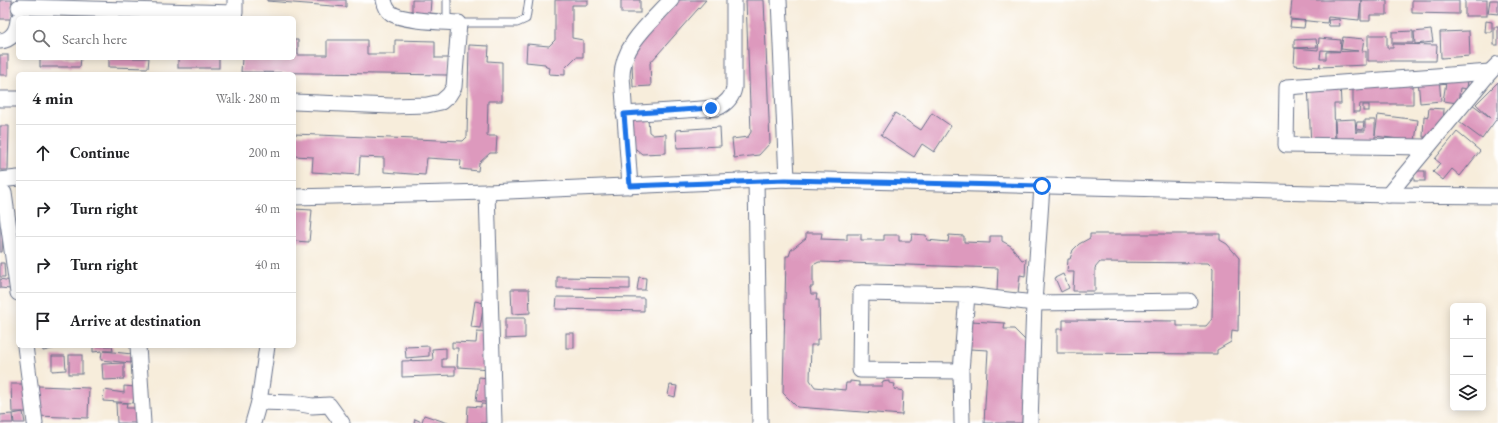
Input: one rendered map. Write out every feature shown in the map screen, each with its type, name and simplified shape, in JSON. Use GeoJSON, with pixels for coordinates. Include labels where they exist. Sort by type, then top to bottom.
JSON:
{"type":"FeatureCollection","features":[{"type":"Feature","properties":{"kind":"street"},"geometry":{"type":"LineString","coordinates":[[19,11],[235,13],[235,0]]}},
{"type":"Feature","properties":{"kind":"street"},"geometry":{"type":"LineString","coordinates":[[296,102],[391,106],[427,105],[441,102],[449,95],[454,86],[453,22],[401,18],[391,14],[386,7],[384,0]]}},
{"type":"Feature","properties":{"kind":"street"},"geometry":{"type":"LineString","coordinates":[[630,186],[622,76],[624,60],[631,45],[671,0]]}},
{"type":"Feature","properties":{"kind":"street"},"geometry":{"type":"LineString","coordinates":[[624,114],[717,108],[726,103],[733,94],[734,88],[734,0]]}},
{"type":"Feature","properties":{"kind":"street"},"geometry":{"type":"LineString","coordinates":[[779,0],[786,180]]}},
{"type":"Feature","properties":{"kind":"street"},"geometry":{"type":"LineString","coordinates":[[0,41],[12,36],[16,30]]}},
{"type":"Feature","properties":{"kind":"street"},"geometry":{"type":"LineString","coordinates":[[1388,195],[1426,147],[1494,68]]}},
{"type":"Feature","properties":{"kind":"street"},"geometry":{"type":"LineString","coordinates":[[1426,147],[1286,145],[1287,87],[1494,68]]}},
{"type":"Feature","properties":{"kind":"street"},"geometry":{"type":"LineString","coordinates":[[0,99],[16,99]]}},
{"type":"Feature","properties":{"kind":"street"},"geometry":{"type":"LineString","coordinates":[[16,180],[6,190],[16,262]]}},
{"type":"Feature","properties":{"kind":"street"},"geometry":{"type":"LineString","coordinates":[[756,180],[760,423]]}},
{"type":"Feature","properties":{"kind":"street"},"geometry":{"type":"LineString","coordinates":[[296,197],[487,192],[756,180],[1388,195],[1498,196]]}},
{"type":"Feature","properties":{"kind":"street"},"geometry":{"type":"LineString","coordinates":[[1030,423],[1034,303],[1042,186]]}},
{"type":"Feature","properties":{"kind":"street"},"geometry":{"type":"LineString","coordinates":[[487,192],[494,423]]}},
{"type":"Feature","properties":{"kind":"street"},"geometry":{"type":"LineString","coordinates":[[961,371],[860,370],[861,293],[967,295],[1034,303],[1189,301]]}},
{"type":"Feature","properties":{"kind":"street"},"geometry":{"type":"LineString","coordinates":[[962,423],[961,371],[967,295]]}},
{"type":"Feature","properties":{"kind":"street"},"geometry":{"type":"LineString","coordinates":[[25,348],[36,423]]}},
{"type":"Feature","properties":{"kind":"street"},"geometry":{"type":"LineString","coordinates":[[138,348],[143,423]]}},
{"type":"Feature","properties":{"kind":"street"},"geometry":{"type":"LineString","coordinates":[[253,423],[259,402],[267,348]]}},
{"type":"Feature","properties":{"kind":"street"},"geometry":{"type":"LineString","coordinates":[[259,402],[295,403],[312,406],[329,405],[342,423]]}},
{"type":"Feature","properties":{"kind":"lane"},"geometry":{"type":"LineString","coordinates":[[447,0],[453,22],[517,23],[526,19],[529,0]]}},
{"type":"Feature","properties":{"kind":"building"},"geometry":{"type":"Polygon","coordinates":[[[0,0],[12,0],[12,19],[0,19],[0,0]]]}},
{"type":"Feature","properties":{"kind":"building"},"geometry":{"type":"Polygon","coordinates":[[[346,0],[346,7],[267,1],[346,0]]]}},
{"type":"Feature","properties":{"kind":"building"},"geometry":{"type":"Polygon","coordinates":[[[412,0],[431,0],[430,14],[412,13],[412,0]]]}},
{"type":"Feature","properties":{"kind":"building"},"geometry":{"type":"Polygon","coordinates":[[[555,0],[588,0],[588,5],[572,5],[572,38],[583,40],[583,57],[576,57],[565,68],[565,75],[549,74],[550,68],[546,67],[545,64],[526,62],[527,44],[549,46],[555,40],[555,0]]]}},
{"type":"Feature","properties":{"kind":"building"},"geometry":{"type":"Polygon","coordinates":[[[621,0],[640,0],[640,13],[621,13],[621,0]]]}},
{"type":"Feature","properties":{"kind":"building"},"geometry":{"type":"Polygon","coordinates":[[[678,0],[706,0],[650,63],[651,86],[633,87],[632,62],[627,58],[678,0]]]}},
{"type":"Feature","properties":{"kind":"building"},"geometry":{"type":"Polygon","coordinates":[[[746,0],[764,0],[770,143],[759,155],[734,158],[732,139],[748,137],[751,132],[746,0]]]}},
{"type":"Feature","properties":{"kind":"building"},"geometry":{"type":"Polygon","coordinates":[[[1292,0],[1361,0],[1359,20],[1328,17],[1327,23],[1290,19],[1292,0]]]}},
{"type":"Feature","properties":{"kind":"building"},"geometry":{"type":"Polygon","coordinates":[[[1361,0],[1387,0],[1387,15],[1370,15],[1370,21],[1361,21],[1361,0]]]}},
{"type":"Feature","properties":{"kind":"building"},"geometry":{"type":"Polygon","coordinates":[[[1412,0],[1459,0],[1459,14],[1412,13],[1412,0]]]}},
{"type":"Feature","properties":{"kind":"building"},"geometry":{"type":"Polygon","coordinates":[[[1465,0],[1487,0],[1487,16],[1465,16],[1465,0]]]}},
{"type":"Feature","properties":{"kind":"building"},"geometry":{"type":"Polygon","coordinates":[[[1490,0],[1498,0],[1498,14],[1488,13],[1490,0]]]}},
{"type":"Feature","properties":{"kind":"building"},"geometry":{"type":"Polygon","coordinates":[[[1339,19],[1340,26],[1329,26],[1328,20],[1339,19]]]}},
{"type":"Feature","properties":{"kind":"building"},"geometry":{"type":"Polygon","coordinates":[[[1291,20],[1305,21],[1304,28],[1290,27],[1291,20]]]}},
{"type":"Feature","properties":{"kind":"building"},"geometry":{"type":"Polygon","coordinates":[[[1486,21],[1492,22],[1492,32],[1485,32],[1486,21]]]}},
{"type":"Feature","properties":{"kind":"building"},"geometry":{"type":"Polygon","coordinates":[[[1494,27],[1498,27],[1498,45],[1494,45],[1494,27]]]}},
{"type":"Feature","properties":{"kind":"building"},"geometry":{"type":"Polygon","coordinates":[[[1431,30],[1433,42],[1415,44],[1414,32],[1431,30]]]}},
{"type":"Feature","properties":{"kind":"building"},"geometry":{"type":"Polygon","coordinates":[[[1413,31],[1413,43],[1392,43],[1392,32],[1413,31]]]}},
{"type":"Feature","properties":{"kind":"building"},"geometry":{"type":"Polygon","coordinates":[[[1469,31],[1470,56],[1441,58],[1440,32],[1469,31]]]}},
{"type":"Feature","properties":{"kind":"building"},"geometry":{"type":"Polygon","coordinates":[[[1368,35],[1387,35],[1387,48],[1393,48],[1393,44],[1437,45],[1436,61],[1368,61],[1368,35]]]}},
{"type":"Feature","properties":{"kind":"building"},"geometry":{"type":"Polygon","coordinates":[[[1343,37],[1364,39],[1362,51],[1366,51],[1366,65],[1320,67],[1320,63],[1319,67],[1294,65],[1295,48],[1318,50],[1319,38],[1341,40],[1340,51],[1321,50],[1320,59],[1326,59],[1326,52],[1358,51],[1341,49],[1343,37]]]}},
{"type":"Feature","properties":{"kind":"building"},"geometry":{"type":"Polygon","coordinates":[[[1316,39],[1317,47],[1294,48],[1294,40],[1316,39]]]}},
{"type":"Feature","properties":{"kind":"building"},"geometry":{"type":"Polygon","coordinates":[[[296,40],[298,40],[298,55],[327,55],[327,40],[367,40],[367,54],[395,54],[395,40],[435,41],[435,58],[449,58],[448,75],[241,72],[242,60],[296,60],[296,40]]]}},
{"type":"Feature","properties":{"kind":"building"},"geometry":{"type":"Polygon","coordinates":[[[469,45],[489,46],[488,61],[502,62],[502,101],[488,101],[487,136],[497,136],[496,153],[490,153],[479,163],[478,171],[460,169],[461,161],[459,160],[427,158],[425,175],[384,172],[384,158],[360,157],[359,175],[312,172],[313,157],[296,156],[296,134],[463,141],[467,137],[469,45]]]}},
{"type":"Feature","properties":{"kind":"building"},"geometry":{"type":"Polygon","coordinates":[[[0,55],[8,55],[8,75],[0,75],[0,55]]]}},
{"type":"Feature","properties":{"kind":"building"},"geometry":{"type":"Polygon","coordinates":[[[40,60],[81,60],[80,67],[40,67],[40,60]]]}},
{"type":"Feature","properties":{"kind":"building"},"geometry":{"type":"Polygon","coordinates":[[[109,60],[149,60],[148,68],[109,67],[109,60]]]}},
{"type":"Feature","properties":{"kind":"building"},"geometry":{"type":"Polygon","coordinates":[[[178,60],[219,60],[219,68],[178,68],[178,60]]]}},
{"type":"Feature","properties":{"kind":"building"},"geometry":{"type":"Polygon","coordinates":[[[1447,76],[1468,79],[1467,89],[1460,88],[1458,103],[1443,101],[1447,76]]]}},
{"type":"Feature","properties":{"kind":"building"},"geometry":{"type":"Polygon","coordinates":[[[1439,77],[1441,101],[1420,103],[1418,79],[1439,77]]]}},
{"type":"Feature","properties":{"kind":"building"},"geometry":{"type":"Polygon","coordinates":[[[1353,81],[1413,81],[1413,104],[1360,104],[1359,112],[1353,112],[1353,81]]]}},
{"type":"Feature","properties":{"kind":"building"},"geometry":{"type":"Polygon","coordinates":[[[1498,82],[1498,117],[1482,139],[1459,122],[1472,104],[1491,118],[1476,104],[1498,82]]]}},
{"type":"Feature","properties":{"kind":"building"},"geometry":{"type":"Polygon","coordinates":[[[1340,83],[1341,104],[1334,104],[1335,145],[1311,146],[1308,84],[1340,83]]]}},
{"type":"Feature","properties":{"kind":"building"},"geometry":{"type":"Polygon","coordinates":[[[1363,105],[1369,105],[1369,111],[1363,111],[1363,105]]]}},
{"type":"Feature","properties":{"kind":"building"},"geometry":{"type":"Polygon","coordinates":[[[1429,108],[1444,109],[1442,138],[1423,137],[1424,116],[1428,117],[1429,108]]]}},
{"type":"Feature","properties":{"kind":"building"},"geometry":{"type":"Polygon","coordinates":[[[895,113],[921,130],[932,113],[951,126],[934,152],[922,144],[914,157],[881,135],[895,113]]]}},
{"type":"Feature","properties":{"kind":"building"},"geometry":{"type":"Polygon","coordinates":[[[1378,115],[1418,120],[1415,141],[1375,136],[1375,141],[1355,142],[1355,138],[1336,139],[1335,120],[1355,119],[1356,133],[1356,131],[1365,131],[1365,120],[1375,120],[1375,135],[1378,115]]]}},
{"type":"Feature","properties":{"kind":"building"},"geometry":{"type":"Polygon","coordinates":[[[648,118],[649,132],[653,135],[666,134],[666,153],[642,154],[631,145],[629,119],[648,118]]]}},
{"type":"Feature","properties":{"kind":"building"},"geometry":{"type":"Polygon","coordinates":[[[1357,122],[1364,122],[1363,130],[1356,129],[1357,122]]]}},
{"type":"Feature","properties":{"kind":"building"},"geometry":{"type":"Polygon","coordinates":[[[0,126],[9,126],[8,170],[0,170],[0,126]]]}},
{"type":"Feature","properties":{"kind":"building"},"geometry":{"type":"Polygon","coordinates":[[[720,127],[721,146],[677,148],[676,130],[720,127]]]}},
{"type":"Feature","properties":{"kind":"building"},"geometry":{"type":"Polygon","coordinates":[[[1457,132],[1480,151],[1460,176],[1452,169],[1443,180],[1433,172],[1440,163],[1435,159],[1457,132]]]}},
{"type":"Feature","properties":{"kind":"building"},"geometry":{"type":"Polygon","coordinates":[[[1414,171],[1425,171],[1425,181],[1414,181],[1414,171]]]}},
{"type":"Feature","properties":{"kind":"building"},"geometry":{"type":"Polygon","coordinates":[[[296,209],[312,210],[309,242],[296,241],[296,209]]]}},
{"type":"Feature","properties":{"kind":"building"},"geometry":{"type":"Polygon","coordinates":[[[0,226],[3,226],[2,252],[0,252],[0,226]]]}},
{"type":"Feature","properties":{"kind":"building"},"geometry":{"type":"Polygon","coordinates":[[[806,233],[822,233],[821,239],[847,240],[847,234],[861,234],[861,240],[884,240],[884,235],[899,235],[899,241],[911,241],[912,234],[926,235],[927,240],[948,242],[949,235],[964,236],[964,242],[990,243],[990,236],[1002,236],[1002,241],[1011,246],[1022,260],[1026,259],[1025,276],[1020,275],[1018,293],[997,292],[998,268],[819,262],[813,265],[813,287],[810,287],[811,294],[817,294],[816,300],[819,300],[820,339],[817,339],[817,345],[811,345],[810,380],[815,387],[845,390],[846,383],[850,383],[850,381],[859,382],[859,386],[882,386],[882,382],[889,381],[889,383],[895,384],[894,389],[903,391],[902,415],[797,407],[783,393],[786,256],[789,256],[791,250],[806,238],[806,233]]]}},
{"type":"Feature","properties":{"kind":"building"},"geometry":{"type":"Polygon","coordinates":[[[1090,234],[1220,234],[1220,240],[1227,244],[1239,258],[1238,331],[1232,330],[1231,342],[1217,350],[1217,354],[1057,353],[1057,329],[1063,329],[1063,320],[1177,321],[1177,326],[1206,326],[1212,319],[1213,268],[1208,263],[1100,262],[1095,268],[1095,291],[1073,291],[1074,272],[1067,272],[1068,259],[1070,259],[1073,250],[1079,244],[1090,238],[1090,234]]]}},
{"type":"Feature","properties":{"kind":"building"},"geometry":{"type":"Polygon","coordinates":[[[0,263],[4,263],[5,277],[0,277],[0,263]]]}},
{"type":"Feature","properties":{"kind":"building"},"geometry":{"type":"Polygon","coordinates":[[[1063,274],[1069,288],[1061,292],[1055,278],[1063,274]]]}},
{"type":"Feature","properties":{"kind":"building"},"geometry":{"type":"Polygon","coordinates":[[[557,277],[630,278],[630,289],[557,288],[557,277]]]}},
{"type":"Feature","properties":{"kind":"building"},"geometry":{"type":"Polygon","coordinates":[[[639,277],[646,278],[645,290],[637,290],[639,277]]]}},
{"type":"Feature","properties":{"kind":"building"},"geometry":{"type":"Polygon","coordinates":[[[0,279],[11,281],[10,289],[0,288],[0,279]]]}},
{"type":"Feature","properties":{"kind":"building"},"geometry":{"type":"Polygon","coordinates":[[[511,289],[529,289],[530,313],[512,314],[511,289]]]}},
{"type":"Feature","properties":{"kind":"building"},"geometry":{"type":"Polygon","coordinates":[[[557,297],[644,298],[644,311],[556,309],[557,297]]]}},
{"type":"Feature","properties":{"kind":"building"},"geometry":{"type":"Polygon","coordinates":[[[475,301],[484,303],[480,328],[471,327],[475,301]]]}},
{"type":"Feature","properties":{"kind":"building"},"geometry":{"type":"Polygon","coordinates":[[[505,318],[525,318],[525,338],[505,339],[505,318]]]}},
{"type":"Feature","properties":{"kind":"building"},"geometry":{"type":"Polygon","coordinates":[[[971,321],[1005,323],[1004,329],[1014,329],[1026,341],[1022,423],[984,423],[988,350],[970,349],[971,321]]]}},
{"type":"Feature","properties":{"kind":"building"},"geometry":{"type":"Polygon","coordinates":[[[477,332],[494,333],[493,369],[457,367],[458,348],[452,348],[452,342],[476,343],[477,332]]]}},
{"type":"Feature","properties":{"kind":"building"},"geometry":{"type":"Polygon","coordinates":[[[566,333],[574,333],[574,348],[566,348],[566,333]]]}},
{"type":"Feature","properties":{"kind":"building"},"geometry":{"type":"Polygon","coordinates":[[[429,346],[429,356],[406,358],[405,347],[429,346]]]}},
{"type":"Feature","properties":{"kind":"building"},"geometry":{"type":"Polygon","coordinates":[[[42,348],[56,348],[43,351],[42,348]]]}},
{"type":"Feature","properties":{"kind":"building"},"geometry":{"type":"Polygon","coordinates":[[[93,348],[112,348],[113,351],[104,351],[132,354],[131,363],[101,360],[102,351],[93,352],[93,348]]]}},
{"type":"Feature","properties":{"kind":"building"},"geometry":{"type":"Polygon","coordinates":[[[446,348],[446,359],[442,359],[442,367],[455,367],[455,375],[402,377],[402,361],[433,360],[432,349],[446,348]]]}},
{"type":"Feature","properties":{"kind":"building"},"geometry":{"type":"Polygon","coordinates":[[[69,355],[82,355],[82,374],[69,374],[69,355]]]}},
{"type":"Feature","properties":{"kind":"building"},"geometry":{"type":"Polygon","coordinates":[[[52,356],[65,356],[66,370],[52,371],[52,356]]]}},
{"type":"Feature","properties":{"kind":"building"},"geometry":{"type":"Polygon","coordinates":[[[124,363],[124,379],[103,380],[102,364],[124,363]]]}},
{"type":"Feature","properties":{"kind":"building"},"geometry":{"type":"Polygon","coordinates":[[[479,377],[496,379],[493,403],[476,401],[479,377]]]}},
{"type":"Feature","properties":{"kind":"building"},"geometry":{"type":"Polygon","coordinates":[[[11,384],[26,384],[27,412],[12,412],[11,384]]]}},
{"type":"Feature","properties":{"kind":"building"},"geometry":{"type":"Polygon","coordinates":[[[670,385],[677,386],[675,397],[668,395],[670,385]]]}},
{"type":"Feature","properties":{"kind":"building"},"geometry":{"type":"Polygon","coordinates":[[[38,386],[89,388],[88,418],[37,416],[38,386]]]}},
{"type":"Feature","properties":{"kind":"building"},"geometry":{"type":"Polygon","coordinates":[[[124,386],[135,387],[133,403],[103,401],[104,390],[124,393],[124,386]]]}},
{"type":"Feature","properties":{"kind":"building"},"geometry":{"type":"Polygon","coordinates":[[[116,403],[127,403],[126,408],[138,408],[138,423],[117,423],[116,403]]]}},
{"type":"Feature","properties":{"kind":"building"},"geometry":{"type":"Polygon","coordinates":[[[481,404],[495,405],[493,423],[467,423],[468,406],[481,407],[481,404]]]}},
{"type":"Feature","properties":{"kind":"building"},"geometry":{"type":"Polygon","coordinates":[[[23,412],[25,423],[14,423],[13,414],[23,412]]]}},
{"type":"Feature","properties":{"kind":"building"},"geometry":{"type":"Polygon","coordinates":[[[12,414],[13,423],[0,423],[0,415],[12,414]]]}},
{"type":"Feature","properties":{"kind":"building"},"geometry":{"type":"Polygon","coordinates":[[[424,415],[448,423],[414,423],[415,419],[422,422],[424,415]]]}},
{"type":"Feature","properties":{"kind":"route"},"geometry":{"type":"LineString","coordinates":[[711,108],[624,114],[630,186],[786,180],[1042,186]]}}]}
